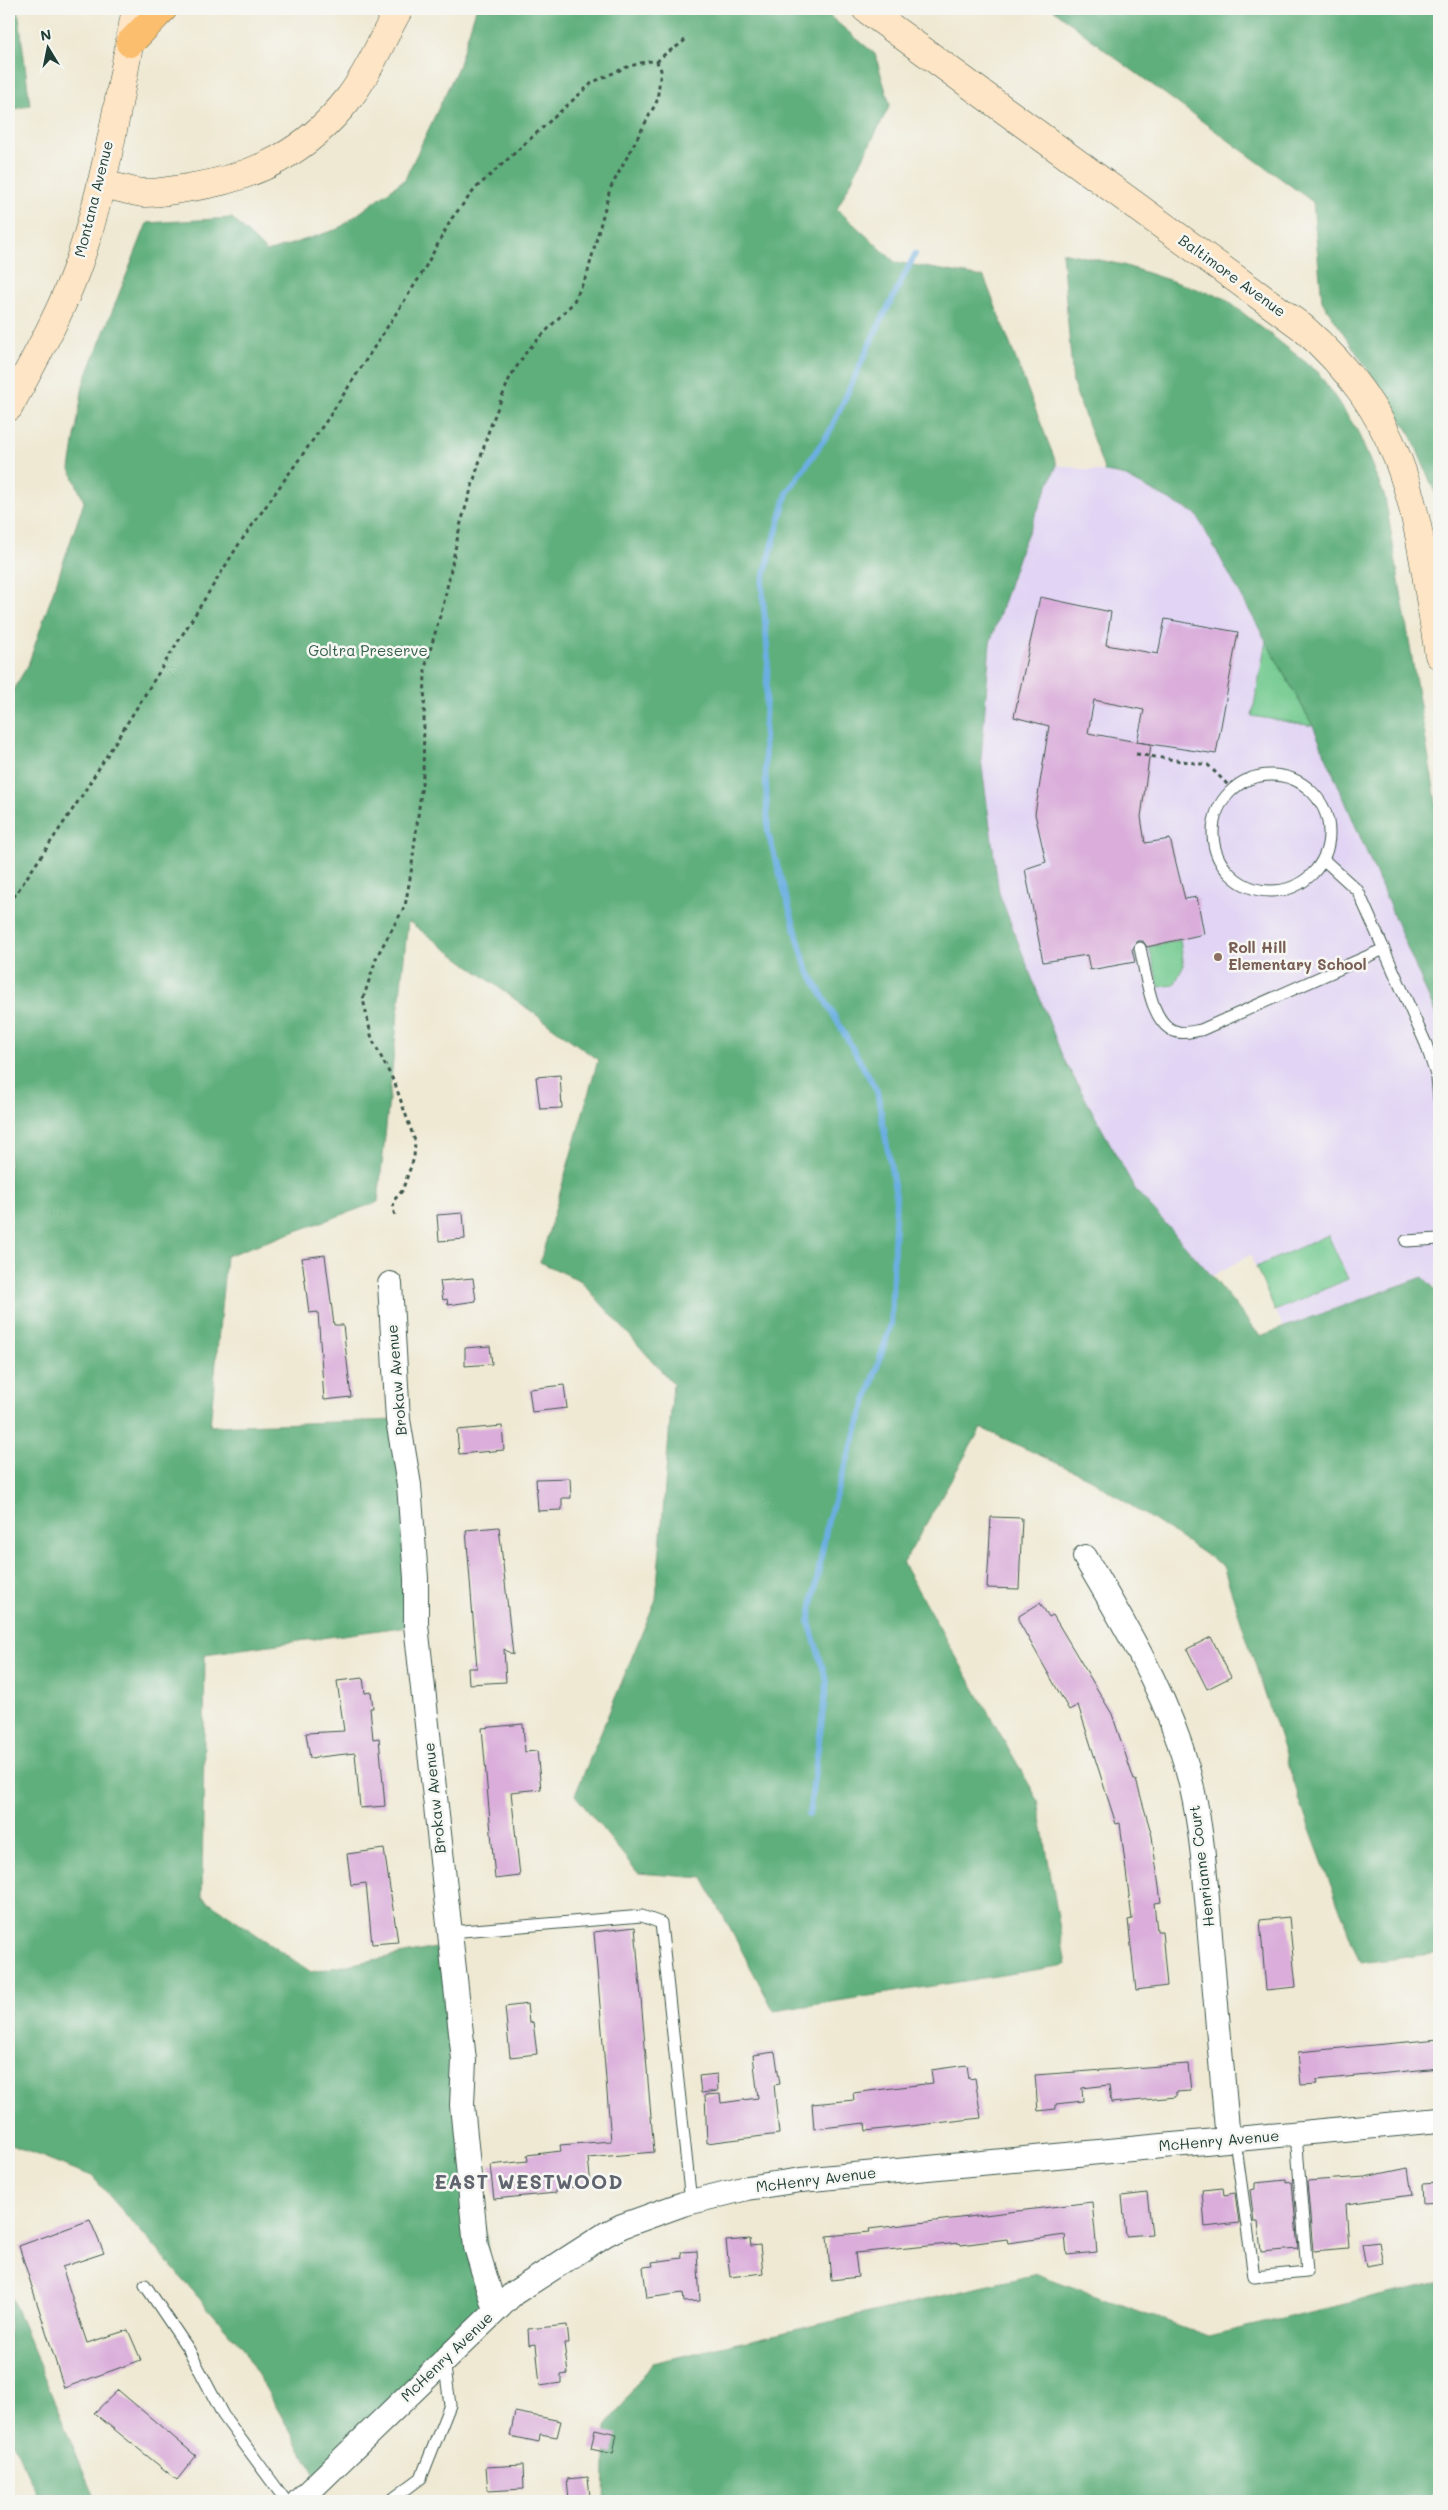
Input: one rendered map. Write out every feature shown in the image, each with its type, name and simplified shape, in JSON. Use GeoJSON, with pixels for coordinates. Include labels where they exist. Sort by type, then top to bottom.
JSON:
{"type":"FeatureCollection","features":[{"type":"Feature","properties":{"kind":"highway"},"geometry":{"type":"LineString","coordinates":[[130,43],[163,9]]}},
{"type":"Feature","properties":{"kind":"street","name":"Montana Avenue"},"geometry":{"type":"LineString","coordinates":[[9,407],[53,321],[82,254],[101,184],[136,9]]}},
{"type":"Feature","properties":{"kind":"street"},"geometry":{"type":"LineString","coordinates":[[101,184],[142,193],[169,191],[210,185],[247,174],[280,160],[306,144],[329,122],[350,97],[367,71],[399,9]]}},
{"type":"Feature","properties":{"kind":"street","name":"Baltimore Avenue"},"geometry":{"type":"LineString","coordinates":[[866,9],[1302,327],[1348,373],[1370,403],[1389,436],[1404,470],[1414,506],[1439,655]]}},
{"type":"Feature","properties":{"kind":"street","name":"Brokaw Avenue"},"geometry":{"type":"LineString","coordinates":[[390,1284],[398,1420],[409,1485],[416,1578],[416,1625],[464,2060],[462,2105],[476,2247],[495,2310]]}},
{"type":"Feature","properties":{"kind":"street","name":"Henrianne Court"},"geometry":{"type":"LineString","coordinates":[[1085,1557],[1135,1643],[1160,1692],[1179,1743],[1192,1787],[1202,1840],[1232,2140]]}},
{"type":"Feature","properties":{"kind":"street","name":"McHenry Avenue"},"geometry":{"type":"LineString","coordinates":[[299,2501],[514,2293],[606,2234],[622,2226],[690,2202],[746,2188],[801,2180],[1439,2120]]}},
{"type":"Feature","properties":{"kind":"lane"},"geometry":{"type":"LineString","coordinates":[[1270,775],[1290,778],[1306,786],[1319,801],[1327,820],[1329,840],[1323,859],[1310,875],[1293,886],[1274,891],[1253,888],[1235,880],[1219,860],[1212,841],[1213,820],[1221,802],[1232,789],[1250,778],[1270,775]]}},
{"type":"Feature","properties":{"kind":"lane"},"geometry":{"type":"LineString","coordinates":[[1323,859],[1358,891],[1426,1044],[1437,1078],[1439,1099]]}},
{"type":"Feature","properties":{"kind":"lane"},"geometry":{"type":"LineString","coordinates":[[1140,948],[1156,1015],[1166,1028],[1178,1033],[1200,1030],[1384,949]]}},
{"type":"Feature","properties":{"kind":"lane"},"geometry":{"type":"LineString","coordinates":[[1406,1241],[1439,1239]]}},
{"type":"Feature","properties":{"kind":"lane"},"geometry":{"type":"LineString","coordinates":[[450,1932],[642,1916],[661,1923],[690,2202]]}},
{"type":"Feature","properties":{"kind":"lane"},"geometry":{"type":"LineString","coordinates":[[1232,2140],[1254,2277],[1307,2272],[1296,2134]]}},
{"type":"Feature","properties":{"kind":"lane"},"geometry":{"type":"LineString","coordinates":[[145,2285],[190,2350],[222,2415],[286,2501]]}},
{"type":"Feature","properties":{"kind":"lane"},"geometry":{"type":"LineString","coordinates":[[390,2501],[421,2478],[450,2405],[444,2360]]}},
{"type":"Feature","properties":{"kind":"path"},"geometry":{"type":"LineString","coordinates":[[657,62],[661,56],[677,48],[687,38]]}},
{"type":"Feature","properties":{"kind":"path"},"geometry":{"type":"LineString","coordinates":[[9,904],[81,797],[239,544],[327,420],[421,275],[452,218],[476,188],[593,82],[634,65],[648,61],[657,62]]}},
{"type":"Feature","properties":{"kind":"path"},"geometry":{"type":"LineString","coordinates":[[395,1215],[393,1210],[394,1200],[402,1191],[414,1158],[415,1141],[395,1084],[372,1039],[363,999],[377,956],[405,906],[423,775],[425,668],[444,602],[460,526],[489,430],[510,377],[526,351],[573,303],[588,275],[610,189],[657,101],[661,70],[657,62]]}},
{"type":"Feature","properties":{"kind":"path"},"geometry":{"type":"LineString","coordinates":[[1136,754],[1208,765],[1232,789]]}},
{"type":"Feature","properties":{"kind":"shaded area","name":"Roll Hill Elementary School"},"geometry":{"type":"Polygon","coordinates":[[[1057,465],[1122,475],[1196,514],[1313,726],[1439,1022],[1439,1285],[1286,1333],[1250,1255],[1212,1276],[1135,1189],[1063,1058],[999,893],[981,759],[990,643],[1021,549],[1057,465]]]}},
{"type":"Feature","properties":{"kind":"green space"},"geometry":{"type":"Polygon","coordinates":[[[9,9],[18,9],[30,105],[9,111],[9,9]]]}},
{"type":"Feature","properties":{"kind":"green space","name":"Goltra Preserve"},"geometry":{"type":"Polygon","coordinates":[[[476,9],[821,9],[875,54],[890,105],[837,209],[895,262],[984,277],[1057,465],[1021,549],[990,643],[981,759],[999,893],[1063,1058],[1135,1189],[1212,1276],[1260,1336],[1423,1277],[1439,1293],[1439,1953],[1360,1963],[1306,1819],[1223,1566],[1089,1478],[981,1428],[903,1564],[1038,1800],[1066,1965],[774,2011],[703,1878],[638,1873],[575,1795],[656,1599],[673,1384],[581,1281],[540,1262],[598,1060],[408,921],[378,1202],[226,1256],[210,1426],[398,1420],[416,1625],[205,1654],[202,1897],[311,1972],[451,1945],[495,2310],[319,2482],[242,2347],[92,2176],[9,2144],[9,697],[28,665],[84,502],[70,469],[83,385],[147,223],[232,218],[267,252],[338,229],[405,179],[458,67],[476,9]]]}},
{"type":"Feature","properties":{"kind":"green space"},"geometry":{"type":"Polygon","coordinates":[[[1053,9],[1439,9],[1439,529],[1436,495],[1410,433],[1322,301],[1313,202],[1106,51],[1053,9]]]}},
{"type":"Feature","properties":{"kind":"green space"},"geometry":{"type":"Polygon","coordinates":[[[1062,252],[1123,265],[1224,298],[1318,372],[1357,430],[1385,497],[1439,819],[1439,1022],[1313,726],[1196,514],[1122,475],[1105,472],[1073,384],[1062,252]]]}},
{"type":"Feature","properties":{"kind":"green space"},"geometry":{"type":"Polygon","coordinates":[[[1266,641],[1313,726],[1252,716],[1266,641]]]}},
{"type":"Feature","properties":{"kind":"green space"},"geometry":{"type":"Polygon","coordinates":[[[1180,940],[1184,965],[1174,985],[1159,987],[1149,947],[1180,940]]]}},
{"type":"Feature","properties":{"kind":"green space"},"geometry":{"type":"Polygon","coordinates":[[[1328,1235],[1348,1279],[1275,1311],[1256,1267],[1328,1235]]]}},
{"type":"Feature","properties":{"kind":"green space"},"geometry":{"type":"Polygon","coordinates":[[[1037,2274],[1208,2336],[1439,2282],[1439,2483],[1427,2501],[604,2501],[606,2427],[652,2363],[1037,2274]]]}},
{"type":"Feature","properties":{"kind":"green space"},"geometry":{"type":"Polygon","coordinates":[[[9,2291],[96,2501],[40,2501],[9,2434],[9,2291]]]}},
{"type":"Feature","properties":{"kind":"building","name":"Roll Hill Elementary School"},"geometry":{"type":"Polygon","coordinates":[[[1040,597],[1111,612],[1106,645],[1158,654],[1165,619],[1238,632],[1216,754],[1151,744],[1141,817],[1145,843],[1170,839],[1185,899],[1197,897],[1204,934],[1147,947],[1143,941],[1138,941],[1132,950],[1135,962],[1090,970],[1087,955],[1043,962],[1025,869],[1046,862],[1035,814],[1049,726],[1014,717],[1040,597]],[[1094,700],[1088,733],[1137,742],[1144,710],[1094,700]]]}},
{"type":"Feature","properties":{"kind":"building"},"geometry":{"type":"Polygon","coordinates":[[[560,1075],[562,1108],[540,1109],[536,1077],[560,1075]]]}},
{"type":"Feature","properties":{"kind":"building"},"geometry":{"type":"Polygon","coordinates":[[[463,1213],[465,1239],[439,1241],[437,1215],[463,1213]]]}},
{"type":"Feature","properties":{"kind":"building"},"geometry":{"type":"Polygon","coordinates":[[[325,1255],[334,1325],[343,1325],[351,1397],[324,1400],[318,1312],[309,1313],[302,1258],[325,1255]]]}},
{"type":"Feature","properties":{"kind":"building"},"geometry":{"type":"Polygon","coordinates":[[[473,1278],[476,1301],[448,1305],[447,1299],[443,1300],[440,1281],[473,1278]]]}},
{"type":"Feature","properties":{"kind":"building"},"geometry":{"type":"Polygon","coordinates":[[[490,1346],[492,1364],[465,1366],[465,1348],[490,1346]]]}},
{"type":"Feature","properties":{"kind":"building"},"geometry":{"type":"Polygon","coordinates":[[[564,1385],[567,1408],[532,1412],[529,1389],[564,1385]]]}},
{"type":"Feature","properties":{"kind":"building"},"geometry":{"type":"Polygon","coordinates":[[[502,1426],[504,1450],[459,1454],[457,1430],[502,1426]]]}},
{"type":"Feature","properties":{"kind":"building"},"geometry":{"type":"Polygon","coordinates":[[[570,1478],[571,1498],[562,1498],[562,1510],[538,1511],[536,1479],[570,1478]]]}},
{"type":"Feature","properties":{"kind":"building"},"geometry":{"type":"Polygon","coordinates":[[[991,1517],[1022,1518],[1019,1589],[987,1588],[991,1517]]]}},
{"type":"Feature","properties":{"kind":"building"},"geometry":{"type":"Polygon","coordinates":[[[499,1527],[513,1655],[504,1649],[506,1682],[469,1684],[468,1668],[477,1668],[466,1530],[499,1527]]]}},
{"type":"Feature","properties":{"kind":"building"},"geometry":{"type":"Polygon","coordinates":[[[1040,1603],[1049,1617],[1053,1615],[1112,1714],[1134,1780],[1136,1780],[1152,1836],[1161,1902],[1154,1903],[1157,1931],[1162,1931],[1167,1986],[1136,1990],[1128,1920],[1132,1919],[1120,1823],[1116,1824],[1078,1705],[1069,1710],[1019,1622],[1019,1616],[1040,1603]]]}},
{"type":"Feature","properties":{"kind":"building"},"geometry":{"type":"Polygon","coordinates":[[[1211,1637],[1231,1677],[1207,1689],[1187,1649],[1211,1637]]]}},
{"type":"Feature","properties":{"kind":"building"},"geometry":{"type":"Polygon","coordinates":[[[363,1678],[365,1693],[371,1692],[373,1708],[370,1708],[373,1739],[379,1738],[385,1806],[360,1808],[355,1753],[310,1758],[306,1733],[344,1731],[337,1681],[363,1678]]]}},
{"type":"Feature","properties":{"kind":"building"},"geometry":{"type":"Polygon","coordinates":[[[523,1724],[525,1752],[537,1751],[541,1789],[511,1792],[520,1876],[495,1879],[482,1728],[523,1724]]]}},
{"type":"Feature","properties":{"kind":"building"},"geometry":{"type":"Polygon","coordinates":[[[384,1849],[398,1942],[372,1944],[366,1883],[351,1885],[347,1854],[384,1849]]]}},
{"type":"Feature","properties":{"kind":"building"},"geometry":{"type":"Polygon","coordinates":[[[1289,1917],[1296,1987],[1266,1990],[1260,1920],[1289,1917]]]}},
{"type":"Feature","properties":{"kind":"building"},"geometry":{"type":"Polygon","coordinates":[[[635,1927],[654,2152],[588,2158],[591,2185],[556,2189],[556,2193],[494,2199],[490,2165],[528,2161],[527,2155],[561,2151],[560,2145],[611,2141],[594,1932],[635,1927]]]}},
{"type":"Feature","properties":{"kind":"building"},"geometry":{"type":"Polygon","coordinates":[[[527,2004],[529,2023],[533,2022],[537,2054],[510,2057],[505,2007],[527,2004]]]}},
{"type":"Feature","properties":{"kind":"building"},"geometry":{"type":"Polygon","coordinates":[[[1439,2039],[1439,2068],[1316,2080],[1317,2084],[1301,2085],[1298,2052],[1439,2039]]]}},
{"type":"Feature","properties":{"kind":"building"},"geometry":{"type":"Polygon","coordinates":[[[775,2052],[780,2084],[774,2085],[779,2134],[707,2143],[705,2095],[720,2094],[721,2103],[758,2098],[753,2055],[775,2052]]]}},
{"type":"Feature","properties":{"kind":"building"},"geometry":{"type":"Polygon","coordinates":[[[1188,2064],[1191,2091],[1176,2092],[1176,2097],[1111,2103],[1109,2085],[1082,2088],[1083,2101],[1056,2104],[1056,2109],[1038,2111],[1035,2075],[1188,2064]]]}},
{"type":"Feature","properties":{"kind":"building"},"geometry":{"type":"Polygon","coordinates":[[[967,2065],[969,2079],[975,2078],[981,2118],[866,2131],[865,2123],[814,2129],[812,2104],[854,2100],[853,2093],[933,2083],[931,2070],[967,2065]]]}},
{"type":"Feature","properties":{"kind":"building"},"geometry":{"type":"Polygon","coordinates":[[[717,2074],[718,2091],[701,2093],[699,2076],[717,2074]]]}},
{"type":"Feature","properties":{"kind":"building"},"geometry":{"type":"Polygon","coordinates":[[[1408,2168],[1412,2195],[1346,2204],[1349,2248],[1313,2251],[1307,2181],[1365,2177],[1408,2168]]]}},
{"type":"Feature","properties":{"kind":"building"},"geometry":{"type":"Polygon","coordinates":[[[1286,2180],[1286,2183],[1292,2182],[1298,2249],[1261,2252],[1258,2222],[1254,2222],[1250,2190],[1255,2189],[1255,2183],[1286,2180]]]}},
{"type":"Feature","properties":{"kind":"building"},"geometry":{"type":"Polygon","coordinates":[[[1439,2183],[1439,2203],[1423,2204],[1422,2184],[1439,2183]]]}},
{"type":"Feature","properties":{"kind":"building"},"geometry":{"type":"Polygon","coordinates":[[[1223,2188],[1224,2195],[1235,2193],[1239,2223],[1205,2227],[1202,2190],[1223,2188]]]}},
{"type":"Feature","properties":{"kind":"building"},"geometry":{"type":"Polygon","coordinates":[[[1147,2193],[1152,2234],[1126,2236],[1122,2196],[1147,2193]]]}},
{"type":"Feature","properties":{"kind":"building"},"geometry":{"type":"Polygon","coordinates":[[[1092,2202],[1097,2252],[1067,2255],[1065,2235],[1008,2243],[1007,2239],[961,2245],[960,2243],[855,2253],[858,2277],[831,2280],[827,2236],[870,2232],[869,2229],[1092,2202]]]}},
{"type":"Feature","properties":{"kind":"building"},"geometry":{"type":"Polygon","coordinates":[[[90,2220],[104,2253],[62,2267],[87,2343],[128,2330],[141,2360],[64,2388],[19,2246],[90,2220]]]}},
{"type":"Feature","properties":{"kind":"building"},"geometry":{"type":"Polygon","coordinates":[[[750,2239],[751,2246],[760,2245],[763,2273],[730,2277],[726,2241],[750,2239]]]}},
{"type":"Feature","properties":{"kind":"building"},"geometry":{"type":"Polygon","coordinates":[[[1379,2242],[1383,2264],[1366,2267],[1362,2244],[1379,2242]]]}},
{"type":"Feature","properties":{"kind":"building"},"geometry":{"type":"Polygon","coordinates":[[[697,2251],[700,2301],[684,2302],[683,2293],[647,2298],[643,2267],[653,2266],[652,2262],[682,2258],[681,2252],[697,2251]]]}},
{"type":"Feature","properties":{"kind":"building"},"geometry":{"type":"Polygon","coordinates":[[[567,2325],[569,2343],[564,2343],[568,2374],[561,2375],[561,2383],[540,2386],[536,2344],[529,2345],[528,2329],[567,2325]]]}},
{"type":"Feature","properties":{"kind":"building"},"geometry":{"type":"Polygon","coordinates":[[[118,2390],[196,2456],[177,2480],[94,2413],[118,2390]]]}},
{"type":"Feature","properties":{"kind":"building"},"geometry":{"type":"Polygon","coordinates":[[[515,2412],[561,2421],[557,2437],[540,2434],[539,2442],[510,2436],[515,2412]]]}},
{"type":"Feature","properties":{"kind":"building"},"geometry":{"type":"Polygon","coordinates":[[[595,2429],[617,2434],[613,2454],[591,2449],[595,2429]]]}},
{"type":"Feature","properties":{"kind":"building"},"geometry":{"type":"Polygon","coordinates":[[[523,2465],[524,2489],[488,2491],[486,2467],[523,2465]]]}},
{"type":"Feature","properties":{"kind":"building"},"geometry":{"type":"Polygon","coordinates":[[[588,2477],[590,2497],[569,2500],[567,2479],[588,2477]]]}},
{"type":"Feature","properties":{"kind":"waterway"},"geometry":{"type":"LineString","coordinates":[[809,1815],[827,1682],[809,1622],[828,1520],[891,1324],[896,1196],[877,1091],[806,967],[768,833],[764,737],[768,659],[762,584],[787,493],[830,431],[873,337],[915,254]]}},
{"type":"Feature","properties":{"kind":"place","name":"Roll Hill Elementary School"},"geometry":{"type":"Point","coordinates":[1218,957]}},
{"type":"Feature","properties":{"kind":"district","name":"EAST WESTWOOD"},"geometry":{"type":"Point","coordinates":[529,2182]}}]}
